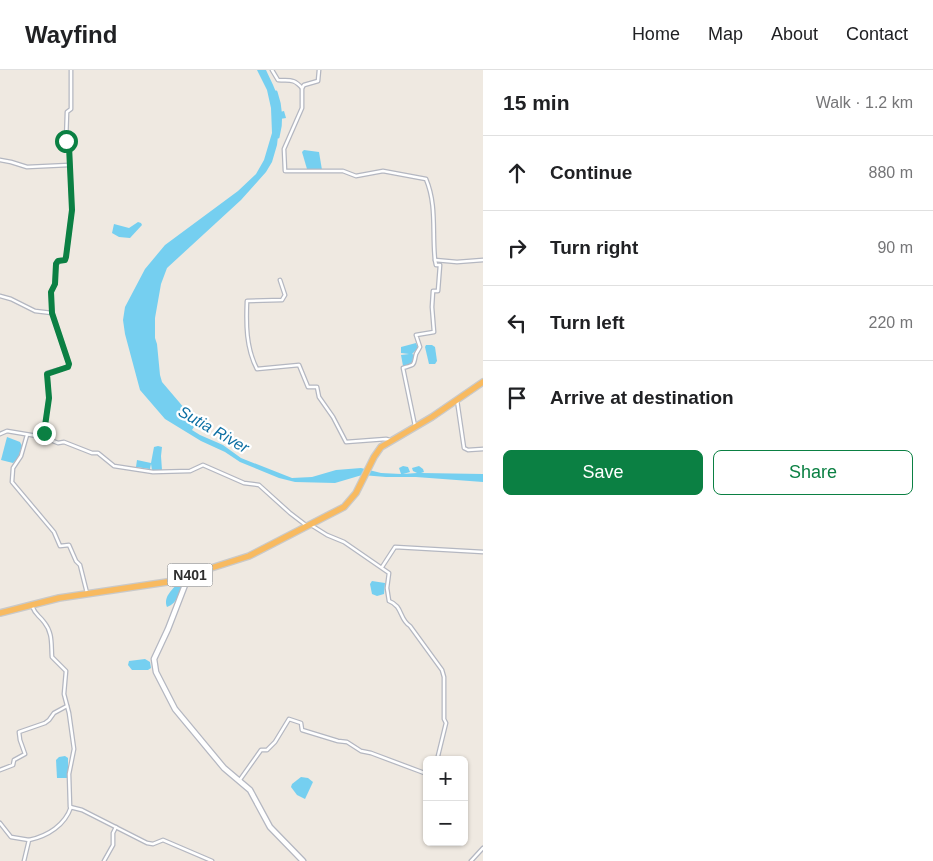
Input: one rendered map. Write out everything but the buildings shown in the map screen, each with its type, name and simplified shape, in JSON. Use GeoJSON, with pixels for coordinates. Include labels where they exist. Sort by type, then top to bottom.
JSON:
{"type":"FeatureCollection","features":[{"type":"Feature","properties":{"kind":"highway","name":"N401"},"geometry":{"type":"LineString","coordinates":[[1,612],[87,593],[148,585],[185,577],[249,556],[344,508],[354,498],[381,446],[483,382]]}},
{"type":"Feature","properties":{"kind":"main road"},"geometry":{"type":"LineString","coordinates":[[185,577],[185,585],[154,660],[154,668],[175,709],[224,768],[250,790],[270,827],[303,861]]}},
{"type":"Feature","properties":{"kind":"street"},"geometry":{"type":"LineString","coordinates":[[43,437],[49,398],[47,374],[68,367],[69,364],[52,313],[51,292],[55,284],[56,264],[58,261],[65,260],[66,257],[72,210],[69,146],[66,141],[67,112],[71,109],[71,70]]}},
{"type":"Feature","properties":{"kind":"street"},"geometry":{"type":"LineString","coordinates":[[272,70],[278,80],[292,80],[302,88],[302,108],[284,149],[285,171],[343,171],[356,176],[383,171],[406,176],[412,175],[426,179],[432,192],[435,219],[435,260],[436,265],[440,265],[441,272],[438,291],[433,291],[434,332],[416,335],[420,347],[415,363],[403,368],[415,426]]}},
{"type":"Feature","properties":{"kind":"street"},"geometry":{"type":"LineString","coordinates":[[302,88],[304,85],[318,81],[319,70]]}},
{"type":"Feature","properties":{"kind":"street"},"geometry":{"type":"LineString","coordinates":[[0,160],[27,167],[69,165]]}},
{"type":"Feature","properties":{"kind":"street"},"geometry":{"type":"LineString","coordinates":[[435,260],[456,262],[483,260]]}},
{"type":"Feature","properties":{"kind":"street"},"geometry":{"type":"LineString","coordinates":[[280,280],[285,295],[282,300],[247,301],[248,340],[253,362],[257,369],[299,365],[308,387],[317,387],[319,397],[333,417],[346,442],[390,440]]}},
{"type":"Feature","properties":{"kind":"street"},"geometry":{"type":"LineString","coordinates":[[0,296],[36,311],[52,313]]}},
{"type":"Feature","properties":{"kind":"street"},"geometry":{"type":"LineString","coordinates":[[457,400],[464,448],[468,450],[483,449]]}},
{"type":"Feature","properties":{"kind":"street"},"geometry":{"type":"LineString","coordinates":[[0,434],[7,431],[43,437],[58,443],[68,443],[92,453],[98,453],[114,466],[160,472],[190,471],[203,465],[244,483],[259,485],[290,513],[309,526],[327,536],[344,542],[382,567],[389,573],[387,588],[389,601],[400,610],[403,622],[410,626],[444,673],[444,719],[446,723],[438,756]]}},
{"type":"Feature","properties":{"kind":"street"},"geometry":{"type":"LineString","coordinates":[[27,435],[21,456],[12,468],[12,482],[54,532],[60,546],[69,545],[76,561],[80,565],[87,593]]}},
{"type":"Feature","properties":{"kind":"street"},"geometry":{"type":"LineString","coordinates":[[382,567],[395,547],[483,552]]}},
{"type":"Feature","properties":{"kind":"street"},"geometry":{"type":"LineString","coordinates":[[0,823],[11,837],[29,840],[46,834],[62,824],[71,807],[69,774],[74,749],[64,694],[66,670],[52,657],[53,643],[51,635],[45,623],[35,614],[32,606]]}},
{"type":"Feature","properties":{"kind":"street"},"geometry":{"type":"LineString","coordinates":[[0,770],[13,764],[14,760],[25,754],[19,732],[45,723],[54,713],[67,706]]}},
{"type":"Feature","properties":{"kind":"street"},"geometry":{"type":"LineString","coordinates":[[239,781],[261,750],[267,750],[275,742],[289,719],[300,723],[302,730],[338,741],[348,742],[361,751],[423,772]]}},
{"type":"Feature","properties":{"kind":"street"},"geometry":{"type":"LineString","coordinates":[[71,807],[82,810],[147,843],[153,844],[163,840],[212,861]]}},
{"type":"Feature","properties":{"kind":"street"},"geometry":{"type":"LineString","coordinates":[[104,861],[113,845],[113,833],[116,827]]}},
{"type":"Feature","properties":{"kind":"street"},"geometry":{"type":"LineString","coordinates":[[24,861],[29,840]]}},
{"type":"Feature","properties":{"kind":"street"},"geometry":{"type":"LineString","coordinates":[[472,861],[483,848]]}},
{"type":"Feature","properties":{"kind":"water"},"geometry":{"type":"Polygon","coordinates":[[[257,70],[266,70],[277,96],[280,112],[284,111],[286,118],[280,119],[277,145],[272,162],[266,172],[241,200],[167,268],[161,284],[155,318],[155,338],[162,382],[185,409],[199,419],[192,430],[223,445],[241,458],[292,478],[312,477],[336,470],[361,468],[381,473],[401,474],[399,468],[403,466],[408,467],[410,472],[403,474],[417,473],[412,468],[419,466],[424,472],[421,473],[483,474],[483,482],[362,475],[335,483],[295,482],[279,478],[240,462],[165,419],[140,390],[125,334],[123,320],[125,307],[145,269],[165,245],[238,191],[256,174],[264,160],[272,133],[271,108],[267,90],[257,70]]]}},
{"type":"Feature","properties":{"kind":"water"},"geometry":{"type":"Polygon","coordinates":[[[304,150],[319,152],[322,170],[307,169],[302,152],[304,150]]]}},
{"type":"Feature","properties":{"kind":"water"},"geometry":{"type":"Polygon","coordinates":[[[138,222],[142,225],[130,238],[119,237],[112,233],[114,224],[129,228],[138,222]]]}},
{"type":"Feature","properties":{"kind":"water"},"geometry":{"type":"Polygon","coordinates":[[[416,343],[418,348],[412,354],[415,355],[414,362],[411,365],[403,366],[401,355],[409,354],[401,353],[401,347],[416,343]]]}},
{"type":"Feature","properties":{"kind":"water"},"geometry":{"type":"Polygon","coordinates":[[[426,345],[435,347],[437,361],[435,364],[429,364],[426,345]]]}},
{"type":"Feature","properties":{"kind":"water"},"geometry":{"type":"Polygon","coordinates":[[[7,437],[20,442],[22,446],[18,458],[13,463],[1,460],[7,437]]]}},
{"type":"Feature","properties":{"kind":"water"},"geometry":{"type":"Polygon","coordinates":[[[154,447],[162,447],[162,470],[152,470],[151,464],[150,469],[136,467],[137,460],[151,463],[154,447]]]}},
{"type":"Feature","properties":{"kind":"water"},"geometry":{"type":"Polygon","coordinates":[[[372,581],[385,583],[384,594],[377,596],[372,594],[370,584],[372,581]]]}},
{"type":"Feature","properties":{"kind":"water"},"geometry":{"type":"Polygon","coordinates":[[[178,583],[182,584],[178,597],[174,603],[167,607],[167,597],[178,583]]]}},
{"type":"Feature","properties":{"kind":"water"},"geometry":{"type":"Polygon","coordinates":[[[145,659],[150,662],[151,668],[148,670],[132,670],[128,665],[129,661],[145,659]]]}},
{"type":"Feature","properties":{"kind":"water"},"geometry":{"type":"Polygon","coordinates":[[[65,756],[68,758],[68,778],[57,778],[56,760],[59,757],[65,756]]]}},
{"type":"Feature","properties":{"kind":"water"},"geometry":{"type":"Polygon","coordinates":[[[301,777],[308,778],[313,782],[305,799],[297,795],[291,787],[301,777]]]}},
{"type":"Feature","properties":{"kind":"waterway","name":"Sutia River"},"geometry":{"type":"LineString","coordinates":[[276,92],[280,114],[278,137]]}},
{"type":"Feature","properties":{"kind":"route"},"geometry":{"type":"LineString","coordinates":[[44,433],[49,398],[47,374],[69,366],[52,313],[51,292],[55,284],[56,264],[60,260],[65,260],[66,257],[72,210],[69,143],[66,141]]}}]}
